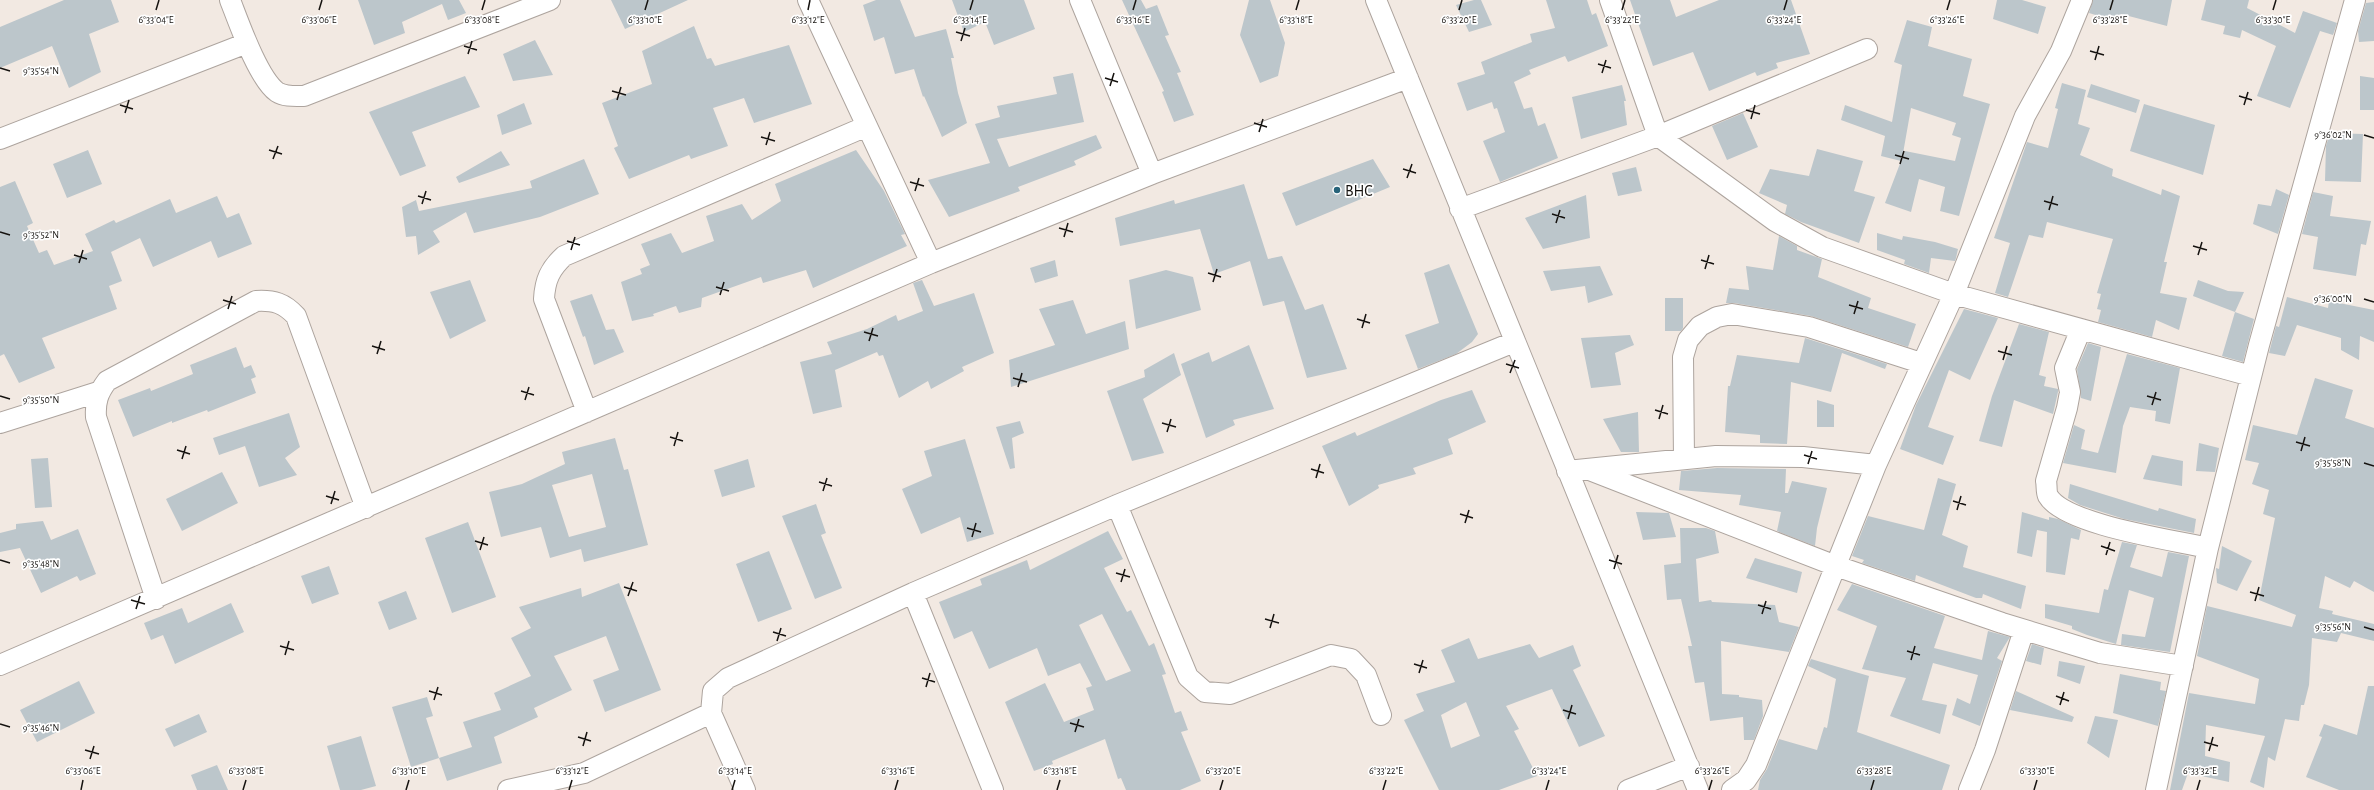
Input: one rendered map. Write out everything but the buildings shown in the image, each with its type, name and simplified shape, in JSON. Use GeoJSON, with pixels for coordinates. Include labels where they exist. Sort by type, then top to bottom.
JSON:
{"type":"FeatureCollection","features":[{"type":"Feature","properties":{"kind":"street"},"geometry":{"type":"LineString","coordinates":[[230,0],[247,43],[268,83],[278,92],[288,96],[304,96],[550,0]]}},
{"type":"Feature","properties":{"kind":"street"},"geometry":{"type":"LineString","coordinates":[[808,0],[931,263]]}},
{"type":"Feature","properties":{"kind":"street"},"geometry":{"type":"LineString","coordinates":[[1080,0],[1152,174]]}},
{"type":"Feature","properties":{"kind":"street"},"geometry":{"type":"LineString","coordinates":[[1376,0],[1514,342],[1698,790]]}},
{"type":"Feature","properties":{"kind":"street"},"geometry":{"type":"LineString","coordinates":[[1610,0],[1658,136],[1775,221],[1822,247],[1954,294],[2251,376]]}},
{"type":"Feature","properties":{"kind":"street"},"geometry":{"type":"LineString","coordinates":[[1732,790],[1746,780],[1756,765],[1876,465],[1921,363],[1954,294],[2025,116],[2061,51],[2082,0]]}},
{"type":"Feature","properties":{"kind":"street"},"geometry":{"type":"LineString","coordinates":[[2156,790],[2208,548],[2251,376],[2355,0]]}},
{"type":"Feature","properties":{"kind":"street"},"geometry":{"type":"LineString","coordinates":[[0,139],[247,43]]}},
{"type":"Feature","properties":{"kind":"street"},"geometry":{"type":"LineString","coordinates":[[1460,209],[1658,136],[1867,48]]}},
{"type":"Feature","properties":{"kind":"street"},"geometry":{"type":"LineString","coordinates":[[0,665],[156,599],[931,263],[1152,174],[1408,78]]}},
{"type":"Feature","properties":{"kind":"street"},"geometry":{"type":"LineString","coordinates":[[587,412],[544,299],[545,281],[554,265],[564,256],[867,126]]}},
{"type":"Feature","properties":{"kind":"street"},"geometry":{"type":"LineString","coordinates":[[0,423],[98,392],[107,381],[256,301],[271,300],[286,306],[296,316],[366,508]]}},
{"type":"Feature","properties":{"kind":"street"},"geometry":{"type":"LineString","coordinates":[[1684,459],[1683,357],[1688,340],[1700,326],[1717,317],[1732,314],[1809,326],[1921,363]]}},
{"type":"Feature","properties":{"kind":"street"},"geometry":{"type":"LineString","coordinates":[[2081,329],[2065,368],[2070,392],[2046,481],[2048,495],[2058,506],[2089,521],[2208,548]]}},
{"type":"Feature","properties":{"kind":"street"},"geometry":{"type":"LineString","coordinates":[[744,790],[711,713],[713,691],[728,678],[913,593],[1117,505],[1514,342]]}},
{"type":"Feature","properties":{"kind":"street"},"geometry":{"type":"LineString","coordinates":[[98,392],[96,417],[156,599]]}},
{"type":"Feature","properties":{"kind":"street"},"geometry":{"type":"LineString","coordinates":[[1567,471],[1716,456],[1803,457],[1876,465]]}},
{"type":"Feature","properties":{"kind":"street"},"geometry":{"type":"LineString","coordinates":[[1587,469],[1836,566],[2024,630],[2100,652],[2183,666]]}},
{"type":"Feature","properties":{"kind":"street"},"geometry":{"type":"LineString","coordinates":[[1117,505],[1188,677],[1205,692],[1230,694],[1331,655],[1351,659],[1366,675],[1381,715]]}},
{"type":"Feature","properties":{"kind":"street"},"geometry":{"type":"LineString","coordinates":[[913,593],[993,790]]}},
{"type":"Feature","properties":{"kind":"street"},"geometry":{"type":"LineString","coordinates":[[1969,790],[2024,630]]}},
{"type":"Feature","properties":{"kind":"street"},"geometry":{"type":"LineString","coordinates":[[508,790],[584,773],[711,713]]}},
{"type":"Feature","properties":{"kind":"street"},"geometry":{"type":"LineString","coordinates":[[1628,790],[1689,766]]}},
{"type":"Feature","properties":{"kind":"place","name":"BHC"},"geometry":{"type":"Point","coordinates":[1337,190]}}]}
